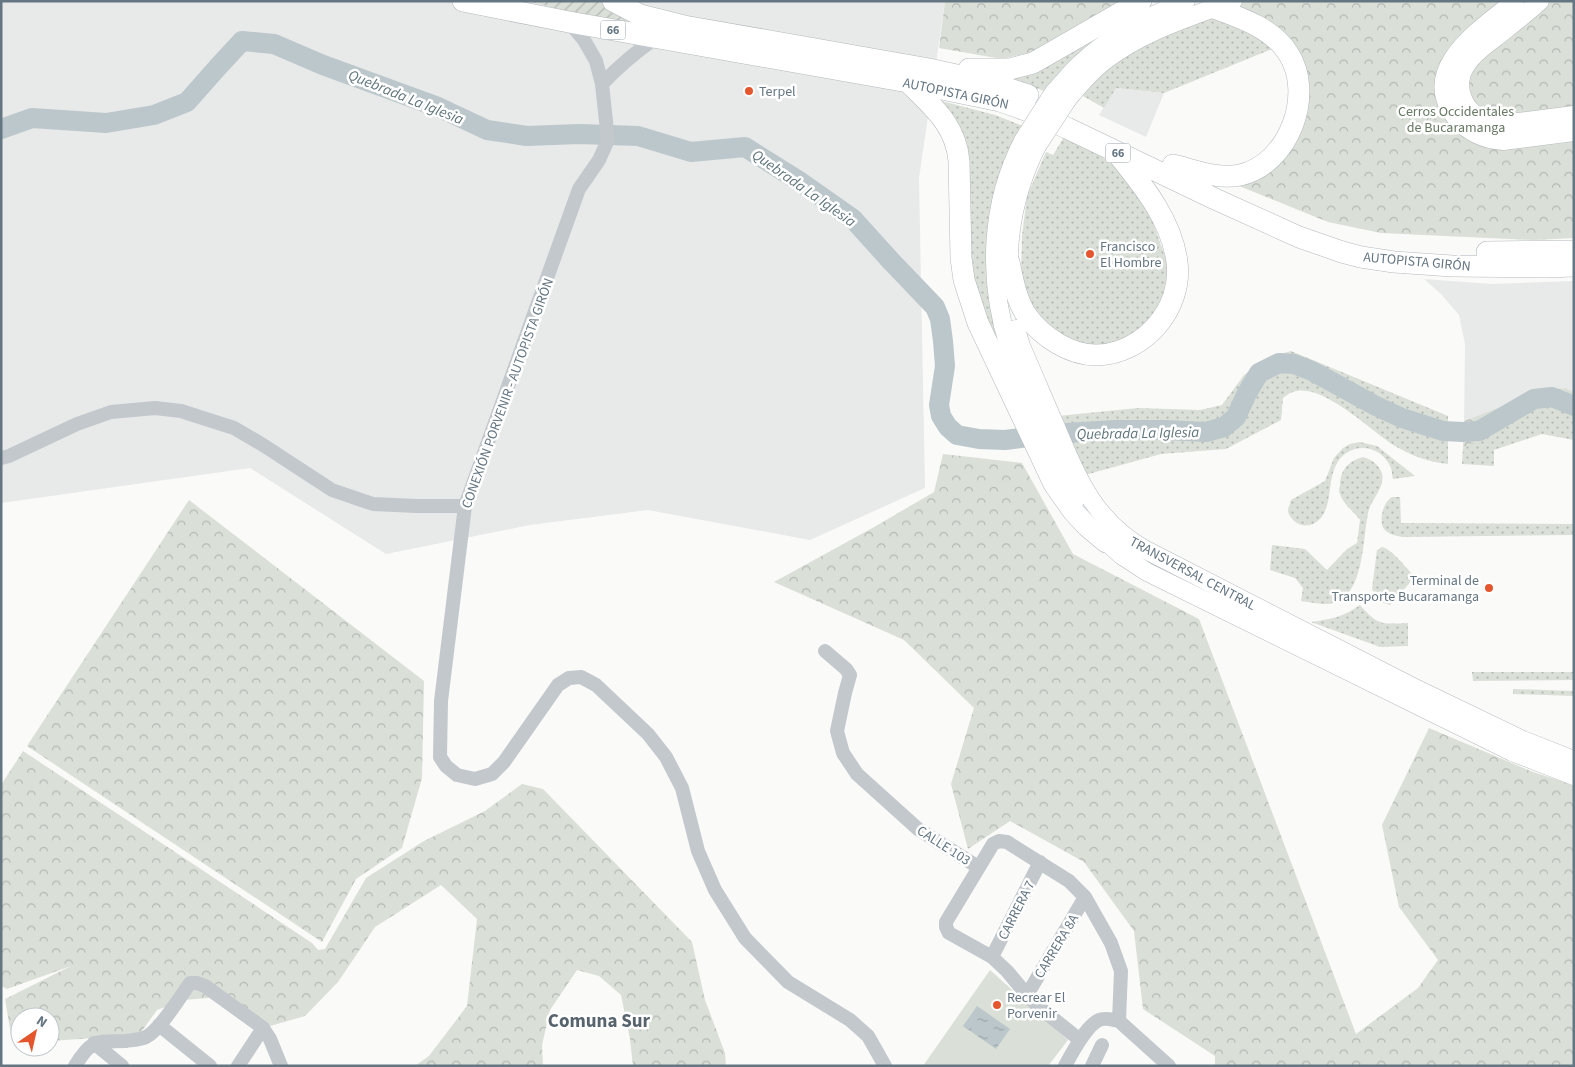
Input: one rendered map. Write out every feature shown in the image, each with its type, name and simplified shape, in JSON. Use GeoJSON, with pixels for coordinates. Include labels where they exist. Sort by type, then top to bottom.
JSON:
{"type":"FeatureCollection","features":[{"type":"Feature","properties":{"kind":"highway","name":"AUTOPISTA GIRÓN"},"geometry":{"type":"LineString","coordinates":[[463,1],[569,22],[908,82],[1013,105],[1067,128],[1298,236],[1361,257],[1394,262],[1452,266],[1574,266]]}},
{"type":"Feature","properties":{"kind":"highway"},"geometry":{"type":"LineString","coordinates":[[498,1],[528,8],[545,17]]}},
{"type":"Feature","properties":{"kind":"highway","name":"AUTOPISTA GIRÓN"},"geometry":{"type":"LineString","coordinates":[[613,1],[640,15],[684,26],[929,69],[984,81],[1026,94],[1310,228],[1347,240],[1381,246],[1445,251],[1574,251]]}},
{"type":"Feature","properties":{"kind":"highway"},"geometry":{"type":"LineString","coordinates":[[929,69],[1010,69],[1021,67],[1043,58],[1141,1]]}},
{"type":"Feature","properties":{"kind":"highway"},"geometry":{"type":"LineString","coordinates":[[1173,165],[1223,176],[1241,175],[1263,165],[1275,154],[1286,140],[1293,126],[1299,95],[1298,78],[1288,53],[1280,43],[1258,26],[1224,5]]}},
{"type":"Feature","properties":{"kind":"highway"},"geometry":{"type":"LineString","coordinates":[[908,82],[933,107],[954,137],[958,151],[960,238],[964,280],[978,323],[1038,419],[1054,456],[1063,498],[1087,526],[1106,542]]}},
{"type":"Feature","properties":{"kind":"highway"},"geometry":{"type":"LineString","coordinates":[[1009,262],[1017,295],[1026,315],[1045,335],[1063,347],[1081,353],[1097,355],[1114,353],[1146,337],[1156,327],[1172,303],[1176,292],[1177,262],[1165,223],[1155,203],[1117,152]]}},
{"type":"Feature","properties":{"kind":"main road"},"geometry":{"type":"LineString","coordinates":[[1038,419],[1009,348],[1000,312],[995,276],[995,246],[1000,206],[1010,169],[1031,142],[1046,130],[1061,96],[1080,63],[1110,40],[1144,20],[1186,1]]}},
{"type":"Feature","properties":{"kind":"main road"},"geometry":{"type":"LineString","coordinates":[[1515,1],[1470,38],[1453,57],[1444,85],[1448,106],[1466,128],[1474,133],[1495,140],[1574,132]]}},
{"type":"Feature","properties":{"kind":"main road"},"geometry":{"type":"LineString","coordinates":[[1540,1],[1475,54],[1466,65],[1462,76],[1461,95],[1466,105],[1474,114],[1494,123],[1502,124],[1574,115]]}},
{"type":"Feature","properties":{"kind":"main road"},"geometry":{"type":"LineString","coordinates":[[1061,96],[1107,58],[1123,48],[1161,29],[1224,5]]}},
{"type":"Feature","properties":{"kind":"main road"},"geometry":{"type":"LineString","coordinates":[[1031,142],[1030,160],[1017,197],[1011,228],[1009,262],[1011,304],[1038,419]]}},
{"type":"Feature","properties":{"kind":"main road","name":"TRANSVERSAL CENTRAL"},"geometry":{"type":"LineString","coordinates":[[1054,456],[1086,493],[1095,507],[1133,543],[1411,686],[1523,740],[1574,760]]}},
{"type":"Feature","properties":{"kind":"main road","name":"TRANSVERSAL CENTRAL"},"geometry":{"type":"LineString","coordinates":[[1106,542],[1121,555],[1147,572],[1497,745],[1574,776]]}},
{"type":"Feature","properties":{"kind":"street","name":"CONEXIÓN PORVENIR - AUTOPISTA GIRÓN"},"geometry":{"type":"LineString","coordinates":[[569,22],[584,40],[596,61],[602,84],[608,140],[599,160],[579,190],[465,506],[441,701],[440,757],[446,766],[457,775],[475,779],[492,774],[504,762],[558,685],[569,678],[581,677],[596,684],[648,734],[666,757],[682,788],[701,858],[716,890],[746,938],[788,982],[850,1020],[868,1036],[885,1066]]}},
{"type":"Feature","properties":{"kind":"street"},"geometry":{"type":"LineString","coordinates":[[602,84],[619,66],[657,37]]}},
{"type":"Feature","properties":{"kind":"street"},"geometry":{"type":"LineString","coordinates":[[1,458],[77,424],[112,412],[155,408],[181,411],[234,428],[332,490],[373,504],[465,506]]}},
{"type":"Feature","properties":{"kind":"street","name":"CALLE 103"},"geometry":{"type":"LineString","coordinates":[[825,652],[846,669],[850,676],[844,692],[837,731],[843,753],[857,774],[918,829],[978,867],[993,844],[999,840],[1007,842],[1069,882],[1085,897],[1111,943],[1121,970],[1120,1021]]}},
{"type":"Feature","properties":{"kind":"street","name":"CARRERA 7"},"geometry":{"type":"LineString","coordinates":[[992,958],[1040,862]]}},
{"type":"Feature","properties":{"kind":"street"},"geometry":{"type":"LineString","coordinates":[[978,867],[946,922],[949,933],[992,958],[1007,971],[1040,1008],[1080,1040]]}},
{"type":"Feature","properties":{"kind":"street","name":"CARRERA 8A"},"geometry":{"type":"LineString","coordinates":[[1027,995],[1085,897]]}},
{"type":"Feature","properties":{"kind":"street"},"geometry":{"type":"LineString","coordinates":[[75,1066],[81,1056],[94,1043],[108,1040],[138,1040],[148,1037],[190,983],[197,983],[206,986],[263,1028],[270,1039],[281,1066]]}},
{"type":"Feature","properties":{"kind":"street"},"geometry":{"type":"LineString","coordinates":[[1064,1066],[1080,1040],[1091,1027],[1099,1020],[1106,1018],[1120,1021],[1169,1066]]}},
{"type":"Feature","properties":{"kind":"street"},"geometry":{"type":"LineString","coordinates":[[159,1025],[210,1066]]}},
{"type":"Feature","properties":{"kind":"street"},"geometry":{"type":"LineString","coordinates":[[241,1063],[263,1028]]}},
{"type":"Feature","properties":{"kind":"street"},"geometry":{"type":"LineString","coordinates":[[94,1043],[122,1066]]}},
{"type":"Feature","properties":{"kind":"street"},"geometry":{"type":"LineString","coordinates":[[1092,1066],[1102,1045]]}},
{"type":"Feature","properties":{"kind":"shaded area"},"geometry":{"type":"Polygon","coordinates":[[[1,1],[945,1],[919,178],[925,488],[810,540],[648,510],[530,525],[386,554],[250,468],[1,503],[1,1]]]}},
{"type":"Feature","properties":{"kind":"shaded area"},"geometry":{"type":"Polygon","coordinates":[[[1116,88],[1164,93],[1146,137],[1099,115],[1116,88]]]}},
{"type":"Feature","properties":{"kind":"shaded area"},"geometry":{"type":"Polygon","coordinates":[[[1424,279],[1492,284],[1574,281],[1574,392],[1566,388],[1539,391],[1464,421],[1465,344],[1459,315],[1441,294],[1424,279]]]}},
{"type":"Feature","properties":{"kind":"green space"},"geometry":{"type":"Polygon","coordinates":[[[528,1],[603,1],[715,38],[598,19],[528,1]]]}},
{"type":"Feature","properties":{"kind":"green space"},"geometry":{"type":"Polygon","coordinates":[[[945,1],[1124,1],[1032,52],[1002,59],[939,48],[945,1]]]}},
{"type":"Feature","properties":{"kind":"green space","name":"Cerros Occidentales de Bucaramanga"},"geometry":{"type":"Polygon","coordinates":[[[1236,1],[1574,1],[1574,238],[1534,240],[1381,233],[1328,222],[1239,186],[1269,170],[1305,81],[1236,1]]]}},
{"type":"Feature","properties":{"kind":"green space"},"geometry":{"type":"Polygon","coordinates":[[[1212,17],[1262,38],[1272,49],[1164,93],[1116,88],[1104,108],[1083,96],[1096,79],[1110,67],[1150,39],[1212,17]]]}},
{"type":"Feature","properties":{"kind":"green space"},"geometry":{"type":"Polygon","coordinates":[[[1124,18],[1044,91],[1009,78],[1124,18]]]}},
{"type":"Feature","properties":{"kind":"green space"},"geometry":{"type":"Polygon","coordinates":[[[938,100],[995,115],[1023,126],[999,180],[1007,359],[974,296],[938,100]]]}},
{"type":"Feature","properties":{"kind":"green space"},"geometry":{"type":"Polygon","coordinates":[[[1064,137],[1098,154],[1114,166],[1149,211],[1168,265],[1168,289],[1150,320],[1135,334],[1117,344],[1100,346],[1081,344],[1062,336],[1045,322],[1031,306],[1021,277],[1022,236],[1027,196],[1046,152],[1053,155],[1064,137]]]}},
{"type":"Feature","properties":{"kind":"green space"},"geometry":{"type":"Polygon","coordinates":[[[1291,351],[1448,416],[1448,464],[1427,460],[1401,450],[1331,400],[1304,391],[1292,392],[1283,398],[1281,420],[1226,449],[1161,454],[1085,475],[1058,416],[1138,408],[1200,410],[1222,405],[1244,375],[1270,357],[1291,351]]]}},
{"type":"Feature","properties":{"kind":"green space"},"geometry":{"type":"Polygon","coordinates":[[[1566,388],[1574,392],[1574,414],[1558,407],[1540,407],[1463,448],[1464,421],[1540,391],[1566,388]]]}},
{"type":"Feature","properties":{"kind":"green space"},"geometry":{"type":"Polygon","coordinates":[[[1548,405],[1559,407],[1574,414],[1574,440],[1542,434],[1494,450],[1494,466],[1462,464],[1463,448],[1540,407],[1548,405]]]}},
{"type":"Feature","properties":{"kind":"green space"},"geometry":{"type":"Polygon","coordinates":[[[1360,442],[1377,446],[1415,476],[1393,479],[1391,468],[1381,454],[1367,448],[1352,450],[1339,460],[1335,467],[1328,502],[1320,519],[1306,526],[1294,521],[1288,512],[1291,500],[1325,481],[1334,458],[1343,448],[1360,442]]]}},
{"type":"Feature","properties":{"kind":"green space"},"geometry":{"type":"Polygon","coordinates":[[[943,454],[1022,463],[1073,554],[1199,619],[1356,1034],[1418,988],[1438,960],[1399,907],[1382,825],[1429,728],[1533,772],[1574,785],[1574,1066],[1215,1066],[1215,1056],[1143,1009],[1134,931],[1084,862],[1010,821],[968,849],[951,784],[974,708],[904,640],[774,582],[934,492],[943,454]]]}},
{"type":"Feature","properties":{"kind":"green space"},"geometry":{"type":"Polygon","coordinates":[[[1363,457],[1377,465],[1382,474],[1382,483],[1369,509],[1363,550],[1356,579],[1349,592],[1340,600],[1328,604],[1301,601],[1303,588],[1295,578],[1270,570],[1272,545],[1305,549],[1327,570],[1347,549],[1357,543],[1360,520],[1344,501],[1339,489],[1341,475],[1346,467],[1353,461],[1363,457]]]}},
{"type":"Feature","properties":{"kind":"green space"},"geometry":{"type":"Polygon","coordinates":[[[1392,497],[1400,497],[1401,523],[1574,524],[1574,535],[1400,537],[1388,532],[1382,525],[1383,511],[1387,502],[1392,497]]]}},
{"type":"Feature","properties":{"kind":"green space"},"geometry":{"type":"Polygon","coordinates":[[[189,500],[424,681],[422,778],[402,848],[356,879],[322,942],[27,746],[189,500]]]}},
{"type":"Feature","properties":{"kind":"green space"},"geometry":{"type":"Polygon","coordinates":[[[1382,547],[1395,555],[1415,577],[1390,605],[1380,602],[1372,589],[1377,550],[1382,547]]]}},
{"type":"Feature","properties":{"kind":"green space"},"geometry":{"type":"Polygon","coordinates":[[[1360,605],[1371,617],[1381,622],[1392,624],[1408,623],[1408,646],[1380,647],[1311,622],[1337,617],[1360,605]]]}},
{"type":"Feature","properties":{"kind":"green space"},"geometry":{"type":"Polygon","coordinates":[[[1472,672],[1574,672],[1574,680],[1473,681],[1472,672]]]}},
{"type":"Feature","properties":{"kind":"green space"},"geometry":{"type":"Polygon","coordinates":[[[1513,689],[1574,691],[1574,696],[1513,694],[1513,689]]]}},
{"type":"Feature","properties":{"kind":"green space"},"geometry":{"type":"Polygon","coordinates":[[[23,751],[312,943],[318,950],[325,949],[366,878],[424,841],[485,811],[522,784],[543,789],[692,942],[705,1000],[725,1053],[726,1066],[633,1066],[630,1039],[621,995],[599,976],[577,970],[550,1010],[542,1045],[543,1066],[415,1066],[429,1056],[467,1006],[477,919],[441,885],[375,927],[338,982],[305,1016],[270,1026],[219,997],[184,1000],[157,1010],[139,1035],[60,1040],[60,1007],[10,1007],[10,1029],[5,999],[71,966],[7,989],[1,986],[1,785],[23,751]]]}},
{"type":"Feature","properties":{"kind":"green space","name":"Recrear El Porvenir"},"geometry":{"type":"Polygon","coordinates":[[[990,970],[1068,1040],[1048,1066],[923,1066],[990,970]]]}},
{"type":"Feature","properties":{"kind":"water"},"geometry":{"type":"Polygon","coordinates":[[[977,1006],[1010,1029],[996,1049],[963,1026],[977,1006]]]}},
{"type":"Feature","properties":{"kind":"waterway","name":"Quebrada La Iglesia"},"geometry":{"type":"LineString","coordinates":[[1,129],[32,118],[106,123],[154,115],[187,102],[242,41],[274,44],[323,65],[438,107],[487,130],[527,136],[579,134],[638,136],[691,152],[745,147],[799,181],[853,219],[935,307],[940,319],[945,366],[939,405],[941,416],[948,427],[957,435],[979,439],[1005,440],[1051,434],[1115,430],[1206,432],[1224,427],[1236,417],[1259,373],[1279,363],[1294,364],[1312,371],[1402,418],[1443,431],[1479,431],[1534,399],[1552,397],[1574,406]]}},
{"type":"Feature","properties":{"kind":"place","name":"Terpel"},"geometry":{"type":"Point","coordinates":[749,91]}},
{"type":"Feature","properties":{"kind":"place","name":"Francisco El Hombre"},"geometry":{"type":"Point","coordinates":[1090,254]}},
{"type":"Feature","properties":{"kind":"place","name":"Terminal de Transporte Bucaramanga"},"geometry":{"type":"Point","coordinates":[1489,588]}},
{"type":"Feature","properties":{"kind":"place","name":"Recrear El Porvenir"},"geometry":{"type":"Point","coordinates":[997,1005]}},
{"type":"Feature","properties":{"kind":"district","name":"Comuna Sur"},"geometry":{"type":"Point","coordinates":[599,1020]}}]}
